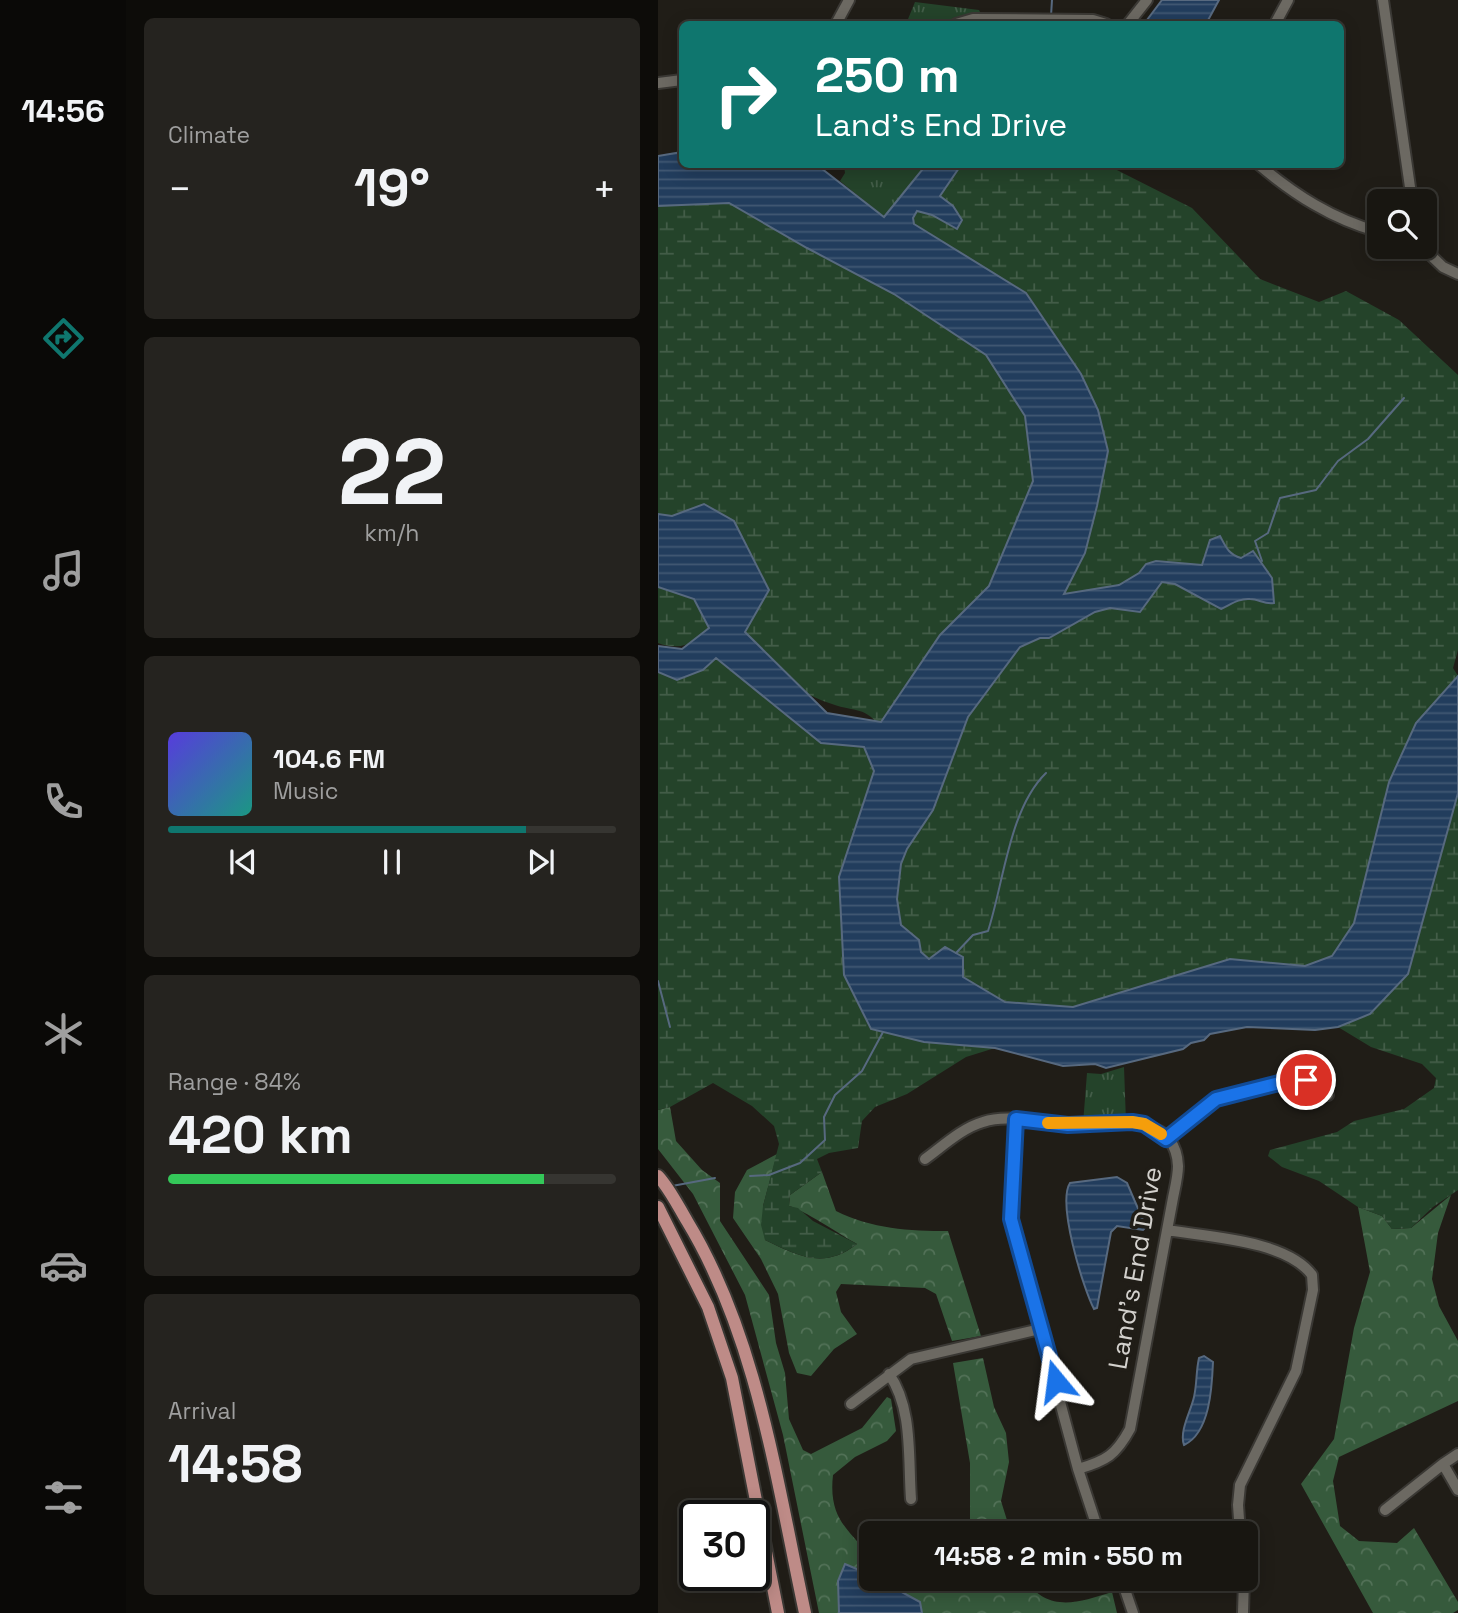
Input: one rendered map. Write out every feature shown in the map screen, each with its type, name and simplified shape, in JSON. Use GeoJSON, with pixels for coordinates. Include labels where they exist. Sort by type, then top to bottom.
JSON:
{"type":"FeatureCollection","features":[{"type":"Feature","properties":{"kind":"main road"},"geometry":{"type":"LineString","coordinates":[[658,1176],[706,1252],[732,1310],[748,1360],[805,1613]]}},
{"type":"Feature","properties":{"kind":"main road"},"geometry":{"type":"LineString","coordinates":[[658,1207],[708,1307],[732,1378],[778,1613]]}},
{"type":"Feature","properties":{"kind":"street"},"geometry":{"type":"LineString","coordinates":[[1130,21],[1147,0]]}},
{"type":"Feature","properties":{"kind":"street"},"geometry":{"type":"LineString","coordinates":[[1277,21],[1288,0]]}},
{"type":"Feature","properties":{"kind":"street"},"geometry":{"type":"LineString","coordinates":[[1383,0],[1410,189]]}},
{"type":"Feature","properties":{"kind":"street"},"geometry":{"type":"LineString","coordinates":[[837,21],[843,2]]}},
{"type":"Feature","properties":{"kind":"street"},"geometry":{"type":"LineString","coordinates":[[966,21],[1096,21]]}},
{"type":"Feature","properties":{"kind":"street"},"geometry":{"type":"LineString","coordinates":[[658,83],[679,80]]}},
{"type":"Feature","properties":{"kind":"street"},"geometry":{"type":"LineString","coordinates":[[1263,168],[1298,197],[1329,214],[1367,228]]}},
{"type":"Feature","properties":{"kind":"street"},"geometry":{"type":"LineString","coordinates":[[1435,259],[1443,267],[1458,274]]}},
{"type":"Feature","properties":{"kind":"street"},"geometry":{"type":"LineString","coordinates":[[1166,1139],[1216,1099],[1237,1093],[1295,1079],[1306,1080],[1328,1095]]}},
{"type":"Feature","properties":{"kind":"street"},"geometry":{"type":"LineString","coordinates":[[1016,1119],[1011,1219],[1078,1469],[1095,1521]]}},
{"type":"Feature","properties":{"kind":"street","name":"Land's End Drive"},"geometry":{"type":"LineString","coordinates":[[925,1159],[973,1125],[987,1120],[1016,1119],[1068,1125],[1132,1122],[1144,1124],[1166,1139],[1175,1154],[1178,1167],[1130,1429],[1118,1450],[1105,1459],[1078,1469]]}},
{"type":"Feature","properties":{"kind":"street"},"geometry":{"type":"LineString","coordinates":[[1167,1230],[1266,1248],[1292,1256],[1312,1275],[1313,1290],[1296,1371],[1240,1485],[1239,1521]]}},
{"type":"Feature","properties":{"kind":"street"},"geometry":{"type":"LineString","coordinates":[[851,1404],[911,1359],[1041,1329]]}},
{"type":"Feature","properties":{"kind":"street"},"geometry":{"type":"LineString","coordinates":[[889,1374],[899,1389],[904,1405],[911,1499]]}},
{"type":"Feature","properties":{"kind":"street"},"geometry":{"type":"LineString","coordinates":[[1385,1510],[1458,1454]]}},
{"type":"Feature","properties":{"kind":"street"},"geometry":{"type":"LineString","coordinates":[[1443,1464],[1458,1490]]}},
{"type":"Feature","properties":{"kind":"street"},"geometry":{"type":"LineString","coordinates":[[1125,1591],[1133,1613]]}},
{"type":"Feature","properties":{"kind":"street"},"geometry":{"type":"LineString","coordinates":[[1243,1613],[1244,1591]]}},
{"type":"Feature","properties":{"kind":"green space"},"geometry":{"type":"Polygon","coordinates":[[[915,2],[979,10],[984,21],[907,21],[915,2]]]}},
{"type":"Feature","properties":{"kind":"green space"},"geometry":{"type":"Polygon","coordinates":[[[844,168],[924,168],[884,217],[840,181],[845,173],[844,168]]]}},
{"type":"Feature","properties":{"kind":"green space"},"geometry":{"type":"Polygon","coordinates":[[[959,168],[1113,168],[1192,208],[1260,279],[1319,302],[1346,291],[1399,320],[1458,375],[1458,650],[1453,668],[1458,676],[1416,723],[1389,782],[1354,923],[1332,956],[1305,966],[1230,959],[1073,1007],[1005,1002],[929,959],[921,952],[919,940],[901,925],[897,899],[901,864],[907,849],[933,810],[968,717],[1098,410],[1081,374],[1027,293],[914,225],[913,218],[917,210],[956,229],[953,206],[940,196],[959,168]]]}},
{"type":"Feature","properties":{"kind":"green space"},"geometry":{"type":"Polygon","coordinates":[[[726,196],[1005,358],[1059,501],[882,729],[865,713],[832,704],[799,689],[768,669],[710,624],[701,637],[689,644],[674,646],[658,643],[658,197],[726,196]]]}},
{"type":"Feature","properties":{"kind":"green space"},"geometry":{"type":"Polygon","coordinates":[[[719,650],[821,743],[864,747],[874,771],[839,877],[844,975],[870,1029],[924,1042],[995,1048],[966,1057],[907,1094],[875,1107],[862,1121],[858,1148],[829,1153],[817,1159],[822,1172],[790,1195],[789,1206],[798,1208],[813,1221],[857,1244],[833,1257],[811,1258],[765,1240],[761,1225],[763,1206],[779,1144],[774,1126],[752,1106],[713,1083],[670,1107],[658,1110],[658,667],[719,650]]]}},
{"type":"Feature","properties":{"kind":"green space"},"geometry":{"type":"Polygon","coordinates":[[[1458,793],[1458,1190],[1433,1207],[1411,1228],[1392,1229],[1382,1216],[1358,1207],[1319,1181],[1282,1167],[1268,1156],[1270,1150],[1337,1132],[1354,1121],[1404,1109],[1434,1088],[1436,1078],[1422,1064],[1371,1047],[1338,1027],[1370,1014],[1450,819],[1458,793]]]}},
{"type":"Feature","properties":{"kind":"green space"},"geometry":{"type":"Polygon","coordinates":[[[1124,1067],[1126,1122],[1083,1124],[1087,1073],[1101,1074],[1124,1067]]]}},
{"type":"Feature","properties":{"kind":"green space"},"geometry":{"type":"Polygon","coordinates":[[[670,1107],[676,1141],[702,1170],[720,1183],[720,1221],[769,1295],[776,1343],[785,1373],[789,1419],[803,1450],[811,1454],[862,1428],[887,1397],[891,1399],[896,1431],[887,1441],[855,1457],[833,1475],[836,1510],[859,1545],[859,1591],[1035,1591],[1053,1601],[1064,1602],[1075,1602],[1112,1592],[1117,1613],[819,1613],[783,1435],[745,1295],[693,1194],[658,1149],[658,1110],[670,1107]]]}},
{"type":"Feature","properties":{"kind":"green space"},"geometry":{"type":"Polygon","coordinates":[[[777,1154],[763,1206],[765,1240],[811,1258],[833,1257],[857,1244],[789,1206],[790,1195],[822,1172],[836,1211],[863,1222],[891,1228],[948,1231],[981,1336],[952,1341],[936,1294],[925,1288],[841,1284],[836,1292],[841,1312],[857,1334],[834,1349],[811,1376],[797,1373],[789,1353],[778,1294],[761,1259],[733,1218],[735,1192],[747,1170],[777,1154]]]}},
{"type":"Feature","properties":{"kind":"green space"},"geometry":{"type":"Polygon","coordinates":[[[1451,1195],[1438,1233],[1432,1279],[1439,1306],[1458,1341],[1458,1401],[1339,1457],[1333,1481],[1340,1526],[1359,1541],[1397,1543],[1414,1528],[1458,1602],[1458,1610],[1453,1613],[1373,1613],[1301,1484],[1334,1439],[1354,1328],[1370,1272],[1358,1207],[1382,1216],[1392,1229],[1411,1228],[1451,1195]]]}},
{"type":"Feature","properties":{"kind":"green space"},"geometry":{"type":"Polygon","coordinates":[[[983,1358],[994,1407],[1006,1433],[1009,1462],[1001,1501],[1007,1521],[970,1521],[970,1463],[953,1363],[983,1358]]]}},
{"type":"Feature","properties":{"kind":"water"},"geometry":{"type":"Polygon","coordinates":[[[1162,0],[1219,0],[1208,21],[1146,21],[1162,0]]]}},
{"type":"Feature","properties":{"kind":"water"},"geometry":{"type":"Polygon","coordinates":[[[679,152],[679,168],[821,168],[884,217],[924,168],[959,168],[940,196],[953,206],[962,220],[957,229],[932,215],[917,211],[913,218],[914,224],[1026,293],[1081,374],[1098,410],[1108,451],[1085,553],[1064,594],[1119,585],[1139,573],[1146,564],[1156,561],[1202,565],[1210,540],[1220,536],[1228,550],[1241,558],[1253,551],[1272,578],[1274,603],[1246,599],[1221,609],[1175,584],[1162,582],[1140,612],[1110,608],[1095,612],[1049,638],[1040,638],[1020,647],[968,717],[933,810],[907,849],[901,864],[897,899],[901,925],[919,940],[921,952],[929,959],[945,947],[963,957],[963,977],[1005,1002],[1073,1007],[1230,959],[1305,966],[1332,956],[1354,923],[1389,782],[1416,723],[1458,676],[1458,793],[1408,974],[1370,1014],[1338,1027],[1315,1030],[1247,1027],[1210,1034],[1204,1040],[1191,1043],[1183,1049],[1106,1068],[1095,1064],[1063,1066],[995,1048],[924,1042],[871,1029],[844,975],[839,877],[874,771],[864,747],[821,743],[716,658],[703,670],[677,680],[658,672],[658,646],[682,649],[709,628],[694,599],[658,587],[658,514],[672,516],[704,504],[734,521],[769,590],[745,632],[827,713],[881,722],[940,635],[989,586],[1033,481],[1025,416],[986,355],[894,294],[729,203],[658,206],[658,156],[679,152]]]}},
{"type":"Feature","properties":{"kind":"water"},"geometry":{"type":"Polygon","coordinates":[[[1117,1177],[1127,1183],[1146,1227],[1143,1230],[1117,1226],[1111,1232],[1097,1308],[1094,1309],[1073,1246],[1067,1193],[1070,1183],[1117,1177]]]}},
{"type":"Feature","properties":{"kind":"water"},"geometry":{"type":"Polygon","coordinates":[[[1204,1356],[1213,1362],[1208,1408],[1199,1430],[1193,1439],[1184,1445],[1183,1434],[1194,1397],[1199,1358],[1204,1356]]]}},
{"type":"Feature","properties":{"kind":"water"},"geometry":{"type":"Polygon","coordinates":[[[845,1564],[859,1570],[859,1591],[900,1591],[920,1602],[922,1613],[839,1613],[838,1581],[845,1564]]]}},
{"type":"Feature","properties":{"kind":"waterway"},"geometry":{"type":"LineString","coordinates":[[1051,16],[1052,0]]}},
{"type":"Feature","properties":{"kind":"waterway"},"geometry":{"type":"LineString","coordinates":[[1262,561],[1255,541],[1268,533],[1280,498],[1316,490],[1338,461],[1368,439],[1404,398]]}},
{"type":"Feature","properties":{"kind":"waterway"},"geometry":{"type":"LineString","coordinates":[[956,953],[973,935],[988,931],[1016,826],[1034,788],[1046,773]]}},
{"type":"Feature","properties":{"kind":"waterway"},"geometry":{"type":"LineString","coordinates":[[658,981],[670,1027]]}},
{"type":"Feature","properties":{"kind":"waterway"},"geometry":{"type":"LineString","coordinates":[[750,1176],[769,1175],[800,1163],[825,1140],[824,1117],[835,1095],[862,1071],[883,1032]]}},
{"type":"Feature","properties":{"kind":"waterway"},"geometry":{"type":"LineString","coordinates":[[672,1186],[715,1178]]}},
{"type":"Feature","properties":{"kind":"slow traffic"},"geometry":{"type":"LineString","coordinates":[[1048,1123],[1068,1125],[1132,1122],[1144,1124],[1161,1134]]}},
{"type":"Feature","properties":{"kind":"route"},"geometry":{"type":"LineString","coordinates":[[1056,1381],[1011,1219],[1016,1119],[1068,1125],[1132,1122],[1144,1124],[1166,1139],[1216,1099],[1295,1079],[1306,1080]]}}]}
